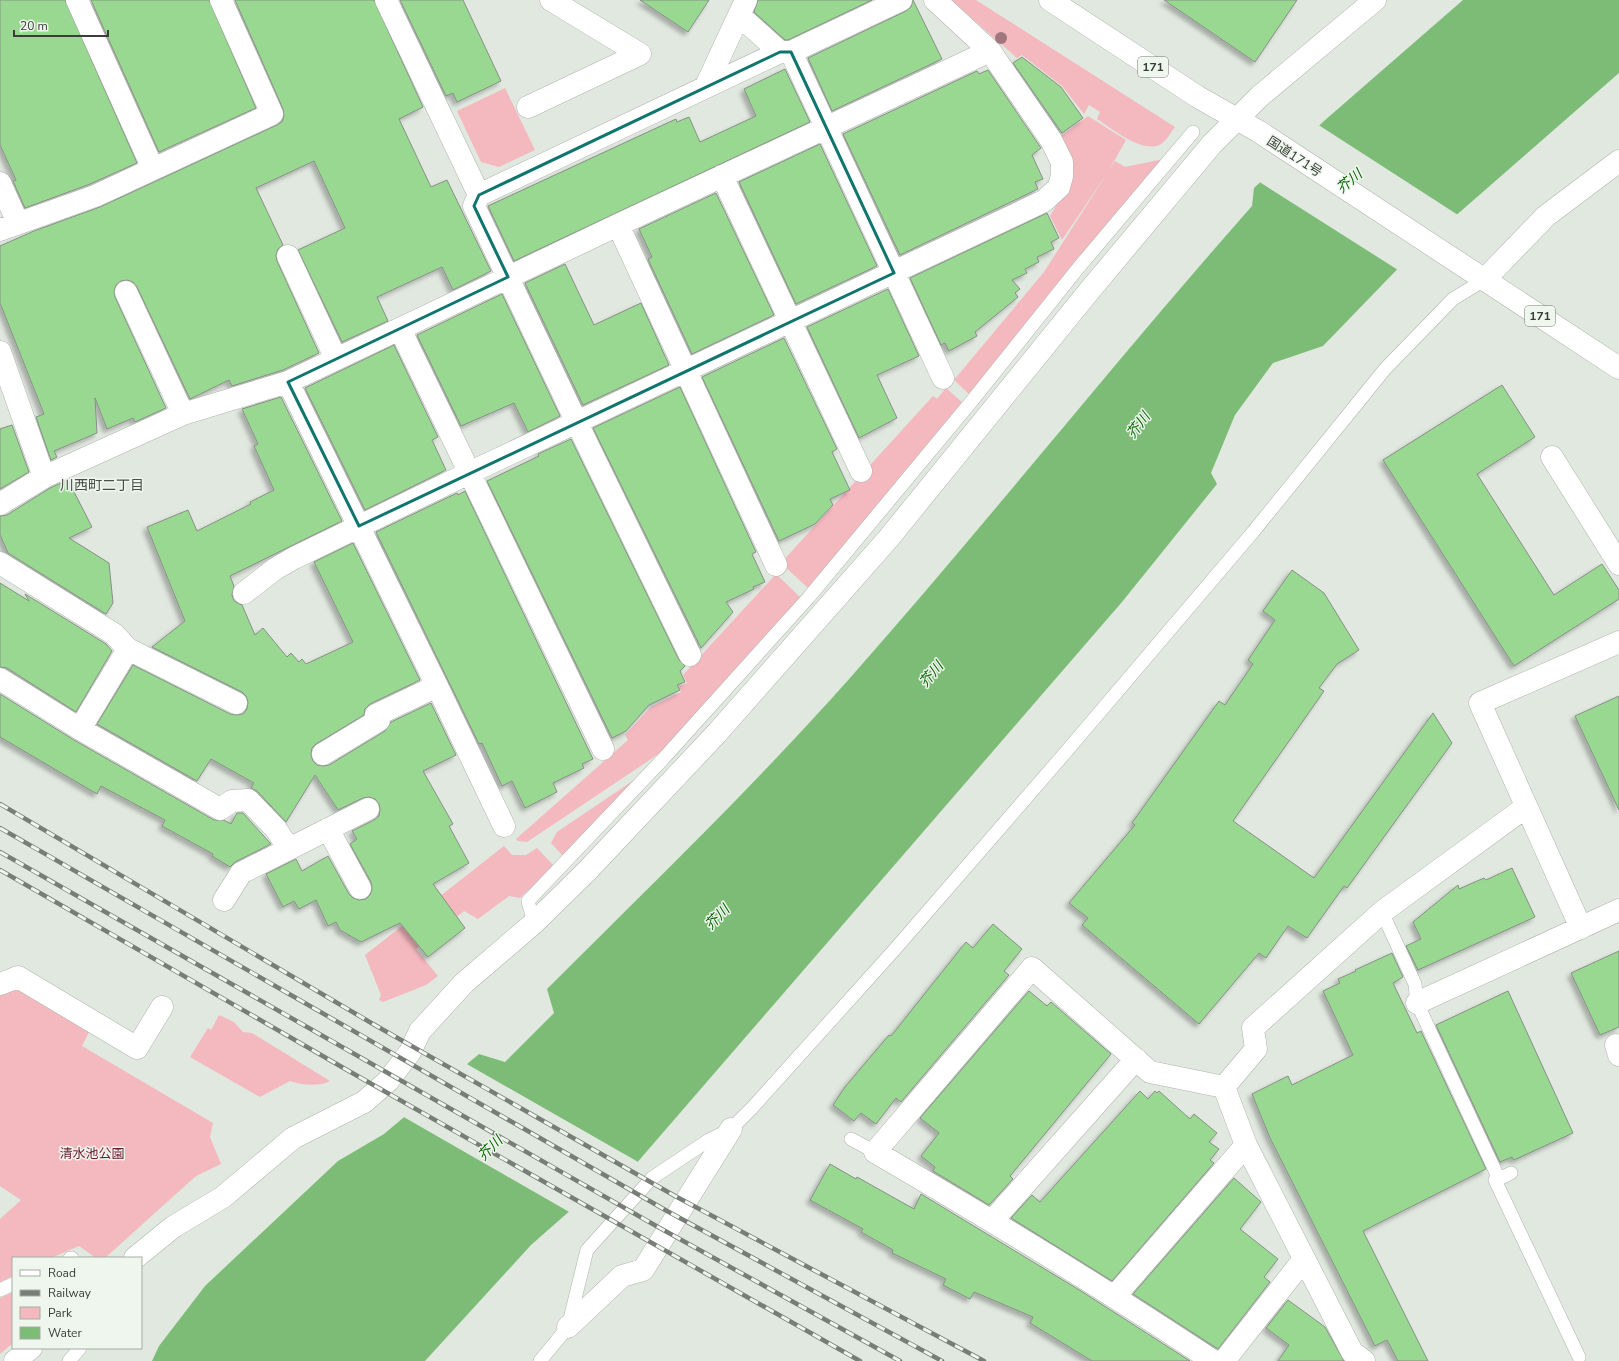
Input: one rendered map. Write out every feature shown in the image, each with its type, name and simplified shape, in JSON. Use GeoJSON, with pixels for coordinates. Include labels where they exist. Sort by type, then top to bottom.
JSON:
{"type":"FeatureCollection","features":[{"type":"Feature","properties":{"kind":"main road"},"geometry":{"type":"LineString","coordinates":[[77,0],[153,169]]}},
{"type":"Feature","properties":{"kind":"main road"},"geometry":{"type":"LineString","coordinates":[[0,183],[9,227],[95,196],[272,114],[221,0]]}},
{"type":"Feature","properties":{"kind":"main road"},"geometry":{"type":"LineString","coordinates":[[386,0],[479,195]]}},
{"type":"Feature","properties":{"kind":"main road"},"geometry":{"type":"LineString","coordinates":[[528,107],[640,54],[551,0]]}},
{"type":"Feature","properties":{"kind":"main road"},"geometry":{"type":"LineString","coordinates":[[690,654],[577,423],[474,206],[479,195],[706,86],[901,0]]}},
{"type":"Feature","properties":{"kind":"main road"},"geometry":{"type":"LineString","coordinates":[[244,593],[275,569],[359,526],[1044,201],[1059,187],[1062,176],[1062,162],[1051,140],[990,51],[935,0]]}},
{"type":"Feature","properties":{"kind":"main road","name":"国道171号"},"geometry":{"type":"LineString","coordinates":[[1050,0],[1236,120],[1258,132],[1619,368]]}},
{"type":"Feature","properties":{"kind":"main road"},"geometry":{"type":"LineString","coordinates":[[136,1257],[173,1227],[223,1197],[293,1138],[364,1102],[388,1081],[410,1052],[420,1031],[464,983],[534,923],[587,871],[717,733],[888,539],[1090,290],[1212,144],[1260,96],[1374,0]]}},
{"type":"Feature","properties":{"kind":"main road"},"geometry":{"type":"LineString","coordinates":[[706,86],[743,8],[786,52],[827,127],[943,378]]}},
{"type":"Feature","properties":{"kind":"main road"},"geometry":{"type":"LineString","coordinates":[[0,504],[44,477],[183,414],[288,382],[618,225],[990,51]]}},
{"type":"Feature","properties":{"kind":"main road"},"geometry":{"type":"LineString","coordinates":[[1484,280],[1546,216],[1619,161]]}},
{"type":"Feature","properties":{"kind":"main road"},"geometry":{"type":"LineString","coordinates":[[722,176],[860,471]]}},
{"type":"Feature","properties":{"kind":"main road"},"geometry":{"type":"LineString","coordinates":[[618,225],[776,565]]}},
{"type":"Feature","properties":{"kind":"main road"},"geometry":{"type":"LineString","coordinates":[[288,256],[336,359]]}},
{"type":"Feature","properties":{"kind":"main road"},"geometry":{"type":"LineString","coordinates":[[126,292],[183,414]]}},
{"type":"Feature","properties":{"kind":"main road"},"geometry":{"type":"LineString","coordinates":[[400,329],[603,749]]}},
{"type":"Feature","properties":{"kind":"main road"},"geometry":{"type":"LineString","coordinates":[[0,352],[44,477]]}},
{"type":"Feature","properties":{"kind":"main road"},"geometry":{"type":"LineString","coordinates":[[288,382],[504,826]]}},
{"type":"Feature","properties":{"kind":"main road"},"geometry":{"type":"LineString","coordinates":[[1552,457],[1619,564]]}},
{"type":"Feature","properties":{"kind":"main road"},"geometry":{"type":"LineString","coordinates":[[0,563],[114,634],[128,648],[236,703]]}},
{"type":"Feature","properties":{"kind":"main road"},"geometry":{"type":"LineString","coordinates":[[1581,928],[1480,703],[1619,642]]}},
{"type":"Feature","properties":{"kind":"main road"},"geometry":{"type":"LineString","coordinates":[[80,729],[128,648]]}},
{"type":"Feature","properties":{"kind":"main road"},"geometry":{"type":"LineString","coordinates":[[0,679],[80,729],[220,809],[232,801],[248,800],[276,829],[289,849]]}},
{"type":"Feature","properties":{"kind":"main road"},"geometry":{"type":"LineString","coordinates":[[323,754],[379,720],[376,715],[437,686]]}},
{"type":"Feature","properties":{"kind":"main road"},"geometry":{"type":"LineString","coordinates":[[1224,1087],[1256,1049],[1253,1028],[1382,912],[1526,807]]}},
{"type":"Feature","properties":{"kind":"main road"},"geometry":{"type":"LineString","coordinates":[[224,900],[241,873],[368,809]]}},
{"type":"Feature","properties":{"kind":"main road"},"geometry":{"type":"LineString","coordinates":[[328,829],[360,888]]}},
{"type":"Feature","properties":{"kind":"main road"},"geometry":{"type":"LineString","coordinates":[[1418,1003],[1619,910]]}},
{"type":"Feature","properties":{"kind":"main road"},"geometry":{"type":"LineString","coordinates":[[1213,1361],[1115,1296],[993,1220],[876,1152],[1032,968],[1150,1072],[1224,1087]]}},
{"type":"Feature","properties":{"kind":"main road"},"geometry":{"type":"LineString","coordinates":[[0,984],[18,977],[137,1048],[162,1007]]}},
{"type":"Feature","properties":{"kind":"main road"},"geometry":{"type":"LineString","coordinates":[[993,1220],[1136,1059]]}},
{"type":"Feature","properties":{"kind":"main road"},"geometry":{"type":"LineString","coordinates":[[1224,1087],[1246,1145],[1304,1259],[1352,1352],[1364,1361]]}},
{"type":"Feature","properties":{"kind":"main road"},"geometry":{"type":"LineString","coordinates":[[568,1327],[622,1276],[643,1270],[731,1129]]}},
{"type":"Feature","properties":{"kind":"main road"},"geometry":{"type":"LineString","coordinates":[[1115,1296],[1246,1145]]}},
{"type":"Feature","properties":{"kind":"main road"},"geometry":{"type":"LineString","coordinates":[[1224,1361],[1304,1259]]}},
{"type":"Feature","properties":{"kind":"main road"},"geometry":{"type":"LineString","coordinates":[[15,1361],[30,1349]]}},
{"type":"Feature","properties":{"kind":"lane"},"geometry":{"type":"LineString","coordinates":[[534,923],[528,901],[663,759],[809,597],[971,402],[1079,267],[1193,132]]}},
{"type":"Feature","properties":{"kind":"lane"},"geometry":{"type":"LineString","coordinates":[[540,1361],[568,1327],[587,1250],[652,1178],[709,1140],[731,1129],[896,948],[1065,752],[1254,532],[1385,369],[1453,299],[1484,280]]}},
{"type":"Feature","properties":{"kind":"lane"},"geometry":{"type":"LineString","coordinates":[[1382,912],[1415,984],[1418,1003],[1499,1179]]}},
{"type":"Feature","properties":{"kind":"lane"},"geometry":{"type":"LineString","coordinates":[[851,1139],[876,1152]]}},
{"type":"Feature","properties":{"kind":"lane"},"geometry":{"type":"LineString","coordinates":[[1511,1173],[1495,1180],[1579,1357]]}},
{"type":"Feature","properties":{"kind":"lane"},"geometry":{"type":"LineString","coordinates":[[0,1290],[12,1284]]}},
{"type":"Feature","properties":{"kind":"lane"},"geometry":{"type":"LineString","coordinates":[[69,1361],[79,1349]]}},
{"type":"Feature","properties":{"kind":"highlighted area"},"geometry":{"type":"Polygon","coordinates":[[[780,52],[791,52],[894,273],[359,526],[288,382],[508,277],[474,206],[479,195],[780,52]]]}},
{"type":"Feature","properties":{"kind":"green space"},"geometry":{"type":"Polygon","coordinates":[[[951,0],[976,0],[1175,127],[1161,144],[1154,146],[1146,146],[1137,143],[1119,134],[1097,119],[1100,112],[1089,105],[1084,114],[1062,86],[1022,55],[1017,58],[951,0]]]}},
{"type":"Feature","properties":{"kind":"green space"},"geometry":{"type":"Polygon","coordinates":[[[505,88],[535,150],[499,167],[481,162],[457,111],[505,88]]]}},
{"type":"Feature","properties":{"kind":"green space"},"geometry":{"type":"Polygon","coordinates":[[[1088,116],[1126,140],[1108,172],[1062,240],[1050,216],[1060,199],[1070,155],[1061,136],[1088,116]]]}},
{"type":"Feature","properties":{"kind":"green space"},"geometry":{"type":"Polygon","coordinates":[[[1163,159],[970,395],[954,380],[1044,272],[1115,161],[1125,167],[1163,159]]]}},
{"type":"Feature","properties":{"kind":"green space"},"geometry":{"type":"Polygon","coordinates":[[[946,388],[963,403],[808,588],[781,563],[933,396],[937,399],[946,388]]]}},
{"type":"Feature","properties":{"kind":"green space"},"geometry":{"type":"Polygon","coordinates":[[[776,574],[800,597],[663,751],[527,842],[518,841],[516,839],[628,740],[625,735],[651,707],[681,692],[679,686],[687,683],[683,675],[776,574]]]}},
{"type":"Feature","properties":{"kind":"green space"},"geometry":{"type":"Polygon","coordinates":[[[636,780],[563,856],[551,843],[557,832],[636,780]]]}},
{"type":"Feature","properties":{"kind":"green space"},"geometry":{"type":"Polygon","coordinates":[[[504,846],[512,855],[526,855],[537,848],[554,866],[520,898],[509,896],[478,919],[464,911],[416,949],[438,976],[426,985],[383,1002],[379,1000],[381,995],[365,955],[504,846]]]}},
{"type":"Feature","properties":{"kind":"green space","name":"清水池公園"},"geometry":{"type":"Polygon","coordinates":[[[14,988],[89,1032],[82,1046],[213,1123],[210,1137],[221,1164],[196,1176],[106,1257],[95,1257],[79,1246],[53,1257],[12,1257],[12,1276],[0,1282],[0,1219],[21,1200],[0,1186],[0,994],[14,988]]]}},
{"type":"Feature","properties":{"kind":"green space"},"geometry":{"type":"Polygon","coordinates":[[[219,1015],[234,1022],[243,1032],[252,1033],[330,1081],[310,1085],[290,1081],[260,1097],[190,1057],[208,1028],[211,1030],[219,1015]]]}},
{"type":"Feature","properties":{"kind":"green space"},"geometry":{"type":"Polygon","coordinates":[[[12,1292],[12,1344],[0,1354],[0,1298],[12,1292]]]}},
{"type":"Feature","properties":{"kind":"water","name":"芥川"},"geometry":{"type":"Polygon","coordinates":[[[1463,0],[1619,0],[1619,73],[1413,253],[1323,346],[1273,363],[1235,415],[1211,473],[1217,484],[1122,602],[622,1180],[581,1201],[531,1245],[425,1361],[152,1361],[159,1346],[205,1286],[338,1161],[384,1134],[479,1054],[505,1062],[554,1013],[547,989],[739,797],[850,678],[901,620],[1201,264],[1252,206],[1254,188],[1324,121],[1463,0]]]}},
{"type":"Feature","properties":{"kind":"pier"},"geometry":{"type":"Polygon","coordinates":[[[1317,124],[1458,215],[1398,270],[1258,181],[1317,124]]]}},
{"type":"Feature","properties":{"kind":"pier"},"geometry":{"type":"Polygon","coordinates":[[[465,1063],[640,1163],[623,1181],[582,1203],[571,1213],[402,1116],[465,1063]]]}},
{"type":"Feature","properties":{"kind":"building"},"geometry":{"type":"Polygon","coordinates":[[[0,0],[65,0],[137,163],[90,184],[25,208],[13,181],[16,180],[0,145],[0,0]]]}},
{"type":"Feature","properties":{"kind":"building"},"geometry":{"type":"Polygon","coordinates":[[[91,0],[209,0],[256,108],[159,152],[91,0]]]}},
{"type":"Feature","properties":{"kind":"building"},"geometry":{"type":"Polygon","coordinates":[[[235,0],[374,0],[423,107],[399,119],[431,187],[447,180],[491,271],[453,290],[442,267],[377,297],[388,321],[342,342],[298,250],[345,228],[314,161],[256,188],[283,245],[278,249],[276,255],[277,261],[319,353],[283,370],[232,386],[229,380],[190,399],[137,287],[133,282],[127,280],[121,281],[116,285],[114,291],[115,297],[166,408],[135,422],[133,418],[107,429],[95,398],[97,433],[54,451],[57,457],[51,460],[36,417],[44,414],[0,303],[0,246],[34,231],[100,207],[282,122],[284,116],[283,109],[235,0]]]}},
{"type":"Feature","properties":{"kind":"building"},"geometry":{"type":"Polygon","coordinates":[[[400,0],[463,0],[501,81],[457,102],[453,93],[446,96],[400,0]]]}},
{"type":"Feature","properties":{"kind":"building"},"geometry":{"type":"Polygon","coordinates":[[[640,0],[709,0],[688,32],[640,0]]]}},
{"type":"Feature","properties":{"kind":"building"},"geometry":{"type":"Polygon","coordinates":[[[758,0],[872,0],[788,40],[785,40],[754,12],[758,0]]]}},
{"type":"Feature","properties":{"kind":"building"},"geometry":{"type":"Polygon","coordinates":[[[913,0],[942,59],[832,111],[808,58],[906,11],[911,7],[913,0]]]}},
{"type":"Feature","properties":{"kind":"building"},"geometry":{"type":"Polygon","coordinates":[[[1164,0],[1297,0],[1255,62],[1164,0]]]}},
{"type":"Feature","properties":{"kind":"building"},"geometry":{"type":"Polygon","coordinates":[[[1022,57],[1061,87],[1083,118],[1062,133],[1013,63],[1022,57]]]}},
{"type":"Feature","properties":{"kind":"building"},"geometry":{"type":"Polygon","coordinates":[[[785,69],[810,122],[514,261],[488,206],[676,119],[677,122],[689,117],[700,142],[756,116],[744,89],[785,69]]]}},
{"type":"Feature","properties":{"kind":"building"},"geometry":{"type":"Polygon","coordinates":[[[988,70],[1041,148],[1032,155],[1043,179],[1035,182],[1038,189],[900,255],[843,134],[977,71],[979,74],[988,70]]]}},
{"type":"Feature","properties":{"kind":"building"},"geometry":{"type":"Polygon","coordinates":[[[820,144],[877,266],[796,304],[739,182],[820,144]]]}},
{"type":"Feature","properties":{"kind":"building"},"geometry":{"type":"Polygon","coordinates":[[[716,193],[774,315],[692,354],[648,259],[652,257],[639,229],[716,193]]]}},
{"type":"Feature","properties":{"kind":"building"},"geometry":{"type":"Polygon","coordinates":[[[1047,213],[1059,238],[1051,242],[1054,249],[1037,257],[1039,262],[1025,269],[1027,273],[1012,280],[1020,289],[1015,293],[1018,297],[975,332],[977,336],[949,351],[945,343],[941,345],[910,278],[1047,213]]]}},
{"type":"Feature","properties":{"kind":"building"},"geometry":{"type":"Polygon","coordinates":[[[565,264],[594,325],[641,303],[669,365],[583,405],[525,283],[565,264]]]}},
{"type":"Feature","properties":{"kind":"building"},"geometry":{"type":"Polygon","coordinates":[[[888,289],[919,356],[877,375],[897,418],[859,438],[807,327],[888,289]]]}},
{"type":"Feature","properties":{"kind":"building"},"geometry":{"type":"Polygon","coordinates":[[[502,294],[560,416],[528,432],[514,403],[461,426],[417,335],[502,294]]]}},
{"type":"Feature","properties":{"kind":"building"},"geometry":{"type":"Polygon","coordinates":[[[784,338],[837,449],[832,452],[850,490],[830,499],[833,505],[815,524],[779,541],[702,377],[784,338]]]}},
{"type":"Feature","properties":{"kind":"building"},"geometry":{"type":"Polygon","coordinates":[[[394,345],[438,437],[432,440],[446,470],[365,510],[305,388],[394,345]]]}},
{"type":"Feature","properties":{"kind":"building"},"geometry":{"type":"Polygon","coordinates":[[[1502,385],[1535,437],[1477,474],[1554,595],[1602,564],[1619,590],[1619,599],[1514,666],[1383,460],[1502,385]]]}},
{"type":"Feature","properties":{"kind":"building"},"geometry":{"type":"Polygon","coordinates":[[[680,387],[756,552],[752,554],[765,582],[753,587],[754,589],[726,602],[733,612],[701,648],[593,428],[680,387]]]}},
{"type":"Feature","properties":{"kind":"building"},"geometry":{"type":"Polygon","coordinates":[[[281,397],[342,521],[230,576],[234,586],[232,595],[234,601],[242,605],[255,635],[263,628],[287,657],[291,653],[299,662],[302,659],[306,664],[353,642],[314,562],[353,543],[420,680],[370,704],[365,709],[364,715],[316,744],[312,748],[311,755],[313,761],[317,765],[329,765],[385,731],[391,722],[431,703],[456,755],[423,771],[453,824],[449,826],[469,863],[433,884],[465,928],[428,957],[400,923],[361,942],[340,930],[336,922],[328,926],[316,900],[299,909],[294,901],[283,907],[266,874],[296,859],[302,871],[328,856],[349,894],[353,898],[359,900],[366,899],[370,895],[372,889],[371,882],[350,844],[357,839],[352,831],[379,816],[379,804],[375,799],[369,797],[363,798],[338,810],[315,775],[286,822],[257,791],[251,788],[254,783],[211,759],[197,781],[97,724],[133,665],[230,714],[243,714],[247,709],[248,702],[246,696],[242,692],[152,647],[185,621],[147,527],[188,510],[197,531],[251,504],[250,502],[274,490],[254,446],[258,444],[242,409],[281,397]]]}},
{"type":"Feature","properties":{"kind":"building"},"geometry":{"type":"Polygon","coordinates":[[[12,425],[29,472],[0,489],[0,429],[12,425]]]}},
{"type":"Feature","properties":{"kind":"building"},"geometry":{"type":"Polygon","coordinates":[[[571,439],[679,660],[685,666],[680,671],[685,682],[677,685],[680,690],[649,705],[626,731],[612,738],[487,481],[539,456],[538,454],[571,439]]]}},
{"type":"Feature","properties":{"kind":"building"},"geometry":{"type":"Polygon","coordinates":[[[68,480],[92,527],[69,538],[109,563],[113,603],[106,614],[8,553],[0,535],[0,516],[7,515],[50,488],[68,480]]]}},
{"type":"Feature","properties":{"kind":"building"},"geometry":{"type":"Polygon","coordinates":[[[465,491],[593,759],[582,764],[584,768],[553,783],[557,792],[525,808],[512,781],[502,786],[482,743],[479,744],[376,532],[457,493],[458,495],[465,491]]]}},
{"type":"Feature","properties":{"kind":"building"},"geometry":{"type":"Polygon","coordinates":[[[1292,570],[1324,593],[1359,650],[1337,664],[1319,688],[1324,691],[1233,821],[1314,878],[1433,713],[1452,743],[1347,888],[1344,886],[1307,938],[1288,926],[1266,958],[1259,953],[1199,1024],[1082,925],[1088,918],[1069,903],[1135,825],[1132,823],[1219,701],[1225,705],[1253,664],[1248,660],[1275,620],[1263,611],[1292,570]]]}},
{"type":"Feature","properties":{"kind":"building"},"geometry":{"type":"Polygon","coordinates":[[[0,583],[29,601],[25,594],[106,644],[112,651],[76,712],[7,668],[0,667],[0,583]]]}},
{"type":"Feature","properties":{"kind":"building"},"geometry":{"type":"Polygon","coordinates":[[[0,694],[74,740],[214,820],[224,820],[231,824],[237,813],[243,813],[271,844],[235,862],[230,867],[212,856],[213,854],[162,826],[165,820],[101,786],[97,794],[0,737],[0,694]]]}},
{"type":"Feature","properties":{"kind":"building"},"geometry":{"type":"Polygon","coordinates":[[[1619,696],[1619,810],[1575,716],[1619,696]]]}},
{"type":"Feature","properties":{"kind":"building"},"geometry":{"type":"Polygon","coordinates":[[[1512,868],[1535,917],[1418,970],[1406,946],[1421,939],[1413,922],[1458,885],[1459,889],[1484,878],[1486,880],[1512,868]]]}},
{"type":"Feature","properties":{"kind":"building"},"geometry":{"type":"Polygon","coordinates":[[[993,924],[1022,949],[1004,971],[1009,975],[901,1102],[896,1098],[876,1124],[861,1113],[854,1121],[833,1105],[845,1087],[889,1035],[891,1036],[966,942],[973,948],[993,924]]]}},
{"type":"Feature","properties":{"kind":"building"},"geometry":{"type":"Polygon","coordinates":[[[1619,951],[1619,1027],[1600,1035],[1571,973],[1619,951]]]}},
{"type":"Feature","properties":{"kind":"building"},"geometry":{"type":"Polygon","coordinates":[[[1392,953],[1403,977],[1393,983],[1417,1033],[1421,1031],[1486,1169],[1363,1231],[1428,1361],[1398,1361],[1387,1340],[1375,1346],[1270,1138],[1252,1094],[1288,1076],[1292,1085],[1353,1055],[1323,991],[1340,983],[1338,979],[1392,953]]]}},
{"type":"Feature","properties":{"kind":"building"},"geometry":{"type":"Polygon","coordinates":[[[1029,991],[1047,1006],[1051,1002],[1111,1054],[1010,1176],[1013,1179],[989,1205],[933,1171],[935,1167],[921,1156],[939,1133],[920,1118],[1029,991]]]}},
{"type":"Feature","properties":{"kind":"building"},"geometry":{"type":"Polygon","coordinates":[[[1508,991],[1573,1133],[1514,1160],[1512,1157],[1500,1162],[1436,1025],[1508,991]]]}},
{"type":"Feature","properties":{"kind":"building"},"geometry":{"type":"Polygon","coordinates":[[[1140,1091],[1148,1099],[1155,1091],[1157,1093],[1159,1091],[1190,1119],[1194,1114],[1217,1133],[1209,1142],[1219,1149],[1210,1160],[1214,1163],[1112,1281],[1011,1218],[1032,1195],[1040,1202],[1140,1091]]]}},
{"type":"Feature","properties":{"kind":"building"},"geometry":{"type":"Polygon","coordinates":[[[830,1164],[856,1179],[857,1177],[914,1209],[921,1194],[1081,1291],[1190,1361],[1092,1361],[1030,1323],[1033,1317],[974,1292],[970,1299],[943,1285],[946,1279],[892,1253],[893,1250],[861,1232],[863,1229],[810,1200],[830,1164]]]}},
{"type":"Feature","properties":{"kind":"building"},"geometry":{"type":"Polygon","coordinates":[[[1234,1178],[1261,1202],[1240,1229],[1278,1259],[1264,1277],[1270,1282],[1218,1349],[1133,1294],[1234,1178]]]}},
{"type":"Feature","properties":{"kind":"building"},"geometry":{"type":"Polygon","coordinates":[[[1288,1300],[1325,1327],[1344,1361],[1278,1361],[1289,1345],[1266,1328],[1288,1300]]]}},
{"type":"Feature","properties":{"kind":"railway"},"geometry":{"type":"LineString","coordinates":[[0,804],[373,1024],[675,1196],[984,1361]]}},
{"type":"Feature","properties":{"kind":"railway"},"geometry":{"type":"LineString","coordinates":[[0,828],[667,1211],[942,1361]]}},
{"type":"Feature","properties":{"kind":"railway"},"geometry":{"type":"LineString","coordinates":[[0,852],[658,1227],[900,1361]]}},
{"type":"Feature","properties":{"kind":"railway"},"geometry":{"type":"LineString","coordinates":[[0,870],[347,1070],[860,1361]]}},
{"type":"Feature","properties":{"kind":"district","name":"川西町二丁目"},"geometry":{"type":"Point","coordinates":[102,485]}}]}
